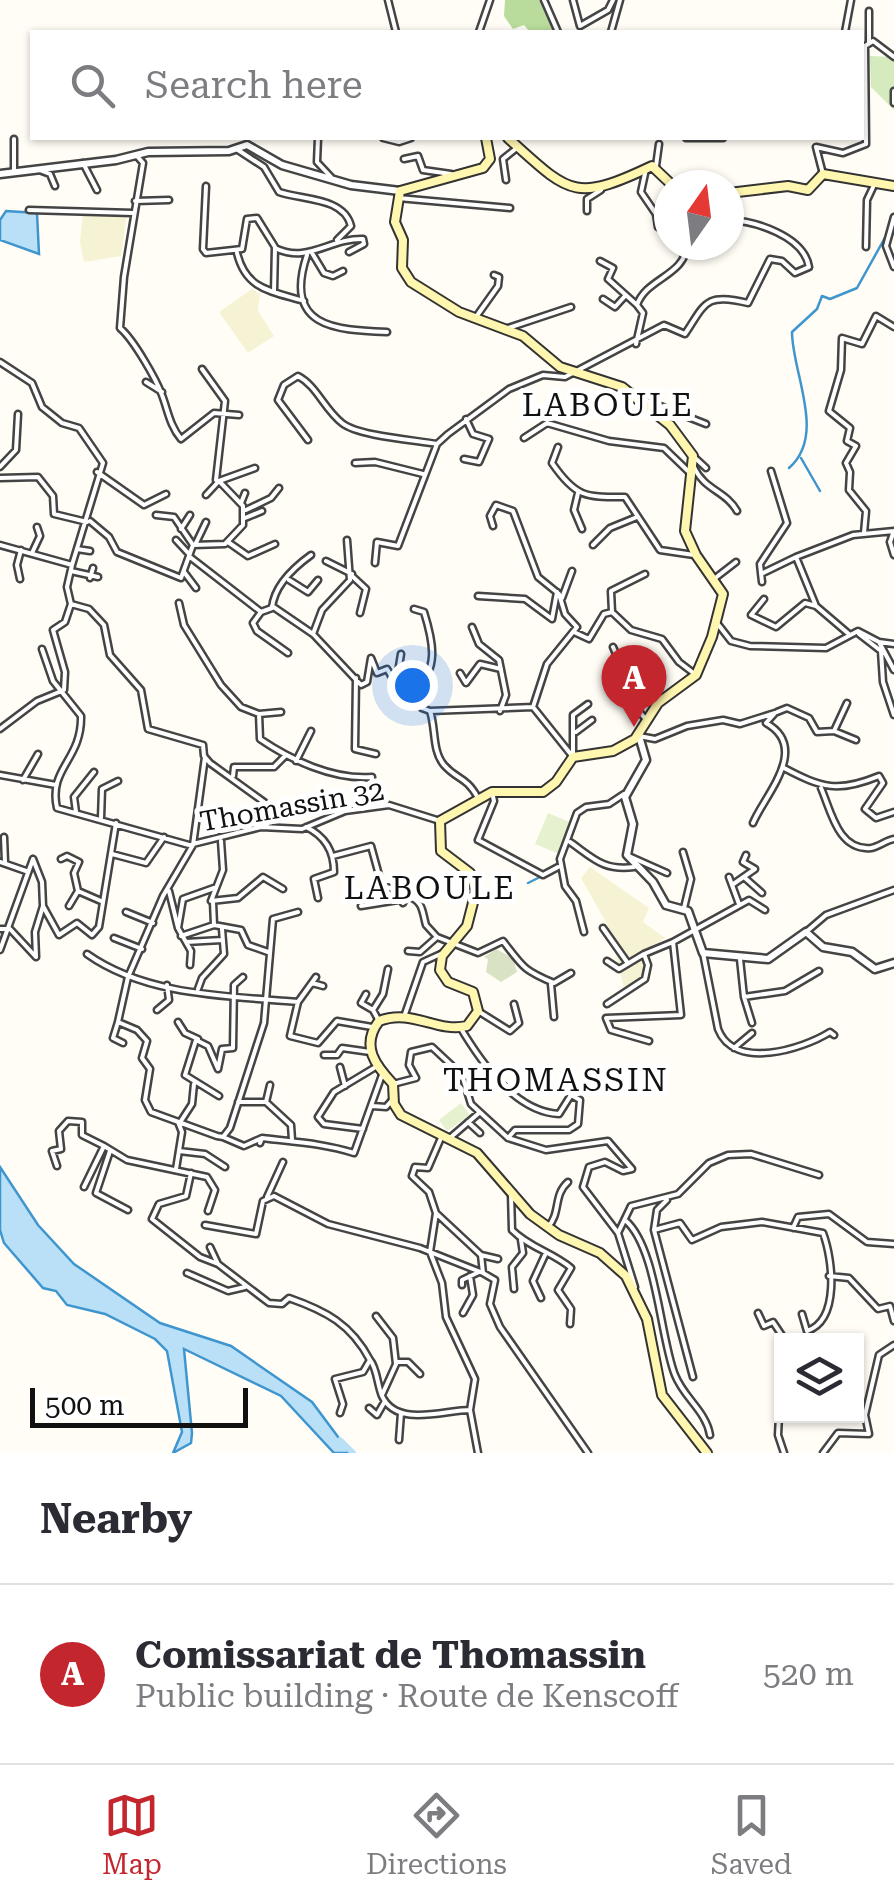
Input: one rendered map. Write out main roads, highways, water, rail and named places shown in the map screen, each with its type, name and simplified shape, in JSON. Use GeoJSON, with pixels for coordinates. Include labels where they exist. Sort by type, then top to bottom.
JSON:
{"type":"FeatureCollection","features":[{"type":"Feature","properties":{"kind":"main road"},"geometry":{"type":"LineString","coordinates":[[486,140],[488,164],[399,195],[395,222],[402,240],[400,260],[405,274],[426,294],[532,342],[560,368],[613,382],[670,425],[693,459],[692,494],[684,522],[696,556],[724,594],[696,675],[662,700],[639,736],[613,750],[573,757],[556,782],[542,792],[492,792],[440,820],[441,851],[476,883],[468,924],[440,962],[442,976],[473,992],[478,1011],[460,1027],[405,1014],[376,1024],[372,1052],[378,1071],[393,1084],[393,1098],[401,1115],[477,1153],[530,1214],[548,1228],[600,1253],[635,1287],[650,1330],[662,1395],[706,1453]]}},
{"type":"Feature","properties":{"kind":"main road"},"geometry":{"type":"LineString","coordinates":[[510,140],[549,176],[601,190],[651,168],[654,170]]}},
{"type":"Feature","properties":{"kind":"main road"},"geometry":{"type":"LineString","coordinates":[[744,191],[788,186],[808,190],[824,174],[894,186]]}},
{"type":"Feature","properties":{"kind":"water"},"geometry":{"type":"Polygon","coordinates":[[[6,211],[37,213],[39,254],[0,240],[0,220],[6,211]]]}},
{"type":"Feature","properties":{"kind":"water"},"geometry":{"type":"Polygon","coordinates":[[[0,1167],[38,1225],[74,1264],[160,1323],[231,1346],[312,1402],[350,1453],[334,1453],[281,1396],[184,1349],[191,1443],[173,1453],[182,1432],[167,1351],[155,1339],[105,1314],[67,1305],[56,1291],[43,1288],[4,1243],[0,1230],[0,1167]]]}},
{"type":"Feature","properties":{"kind":"waterway"},"geometry":{"type":"LineString","coordinates":[[789,468],[806,439],[807,421],[792,332],[817,309],[822,296],[830,299],[857,288],[887,234],[894,234]]}},
{"type":"Feature","properties":{"kind":"waterway"},"geometry":{"type":"LineString","coordinates":[[801,458],[820,491]]}},
{"type":"Feature","properties":{"kind":"waterway"},"geometry":{"type":"LineString","coordinates":[[528,883],[540,877]]}},
{"type":"Feature","properties":{"kind":"waterway"},"geometry":{"type":"LineString","coordinates":[[340,1440],[353,1453]]}},
{"type":"Feature","properties":{"kind":"place","name":"Comissariat de Thomassin"},"geometry":{"type":"Point","coordinates":[634,727]}},
{"type":"Feature","properties":{"kind":"district","name":"LABOULE"},"geometry":{"type":"Point","coordinates":[608,405]}},
{"type":"Feature","properties":{"kind":"district","name":"LABOULE"},"geometry":{"type":"Point","coordinates":[430,888]}},
{"type":"Feature","properties":{"kind":"district","name":"THOMASSIN"},"geometry":{"type":"Point","coordinates":[556,1080]}}]}
